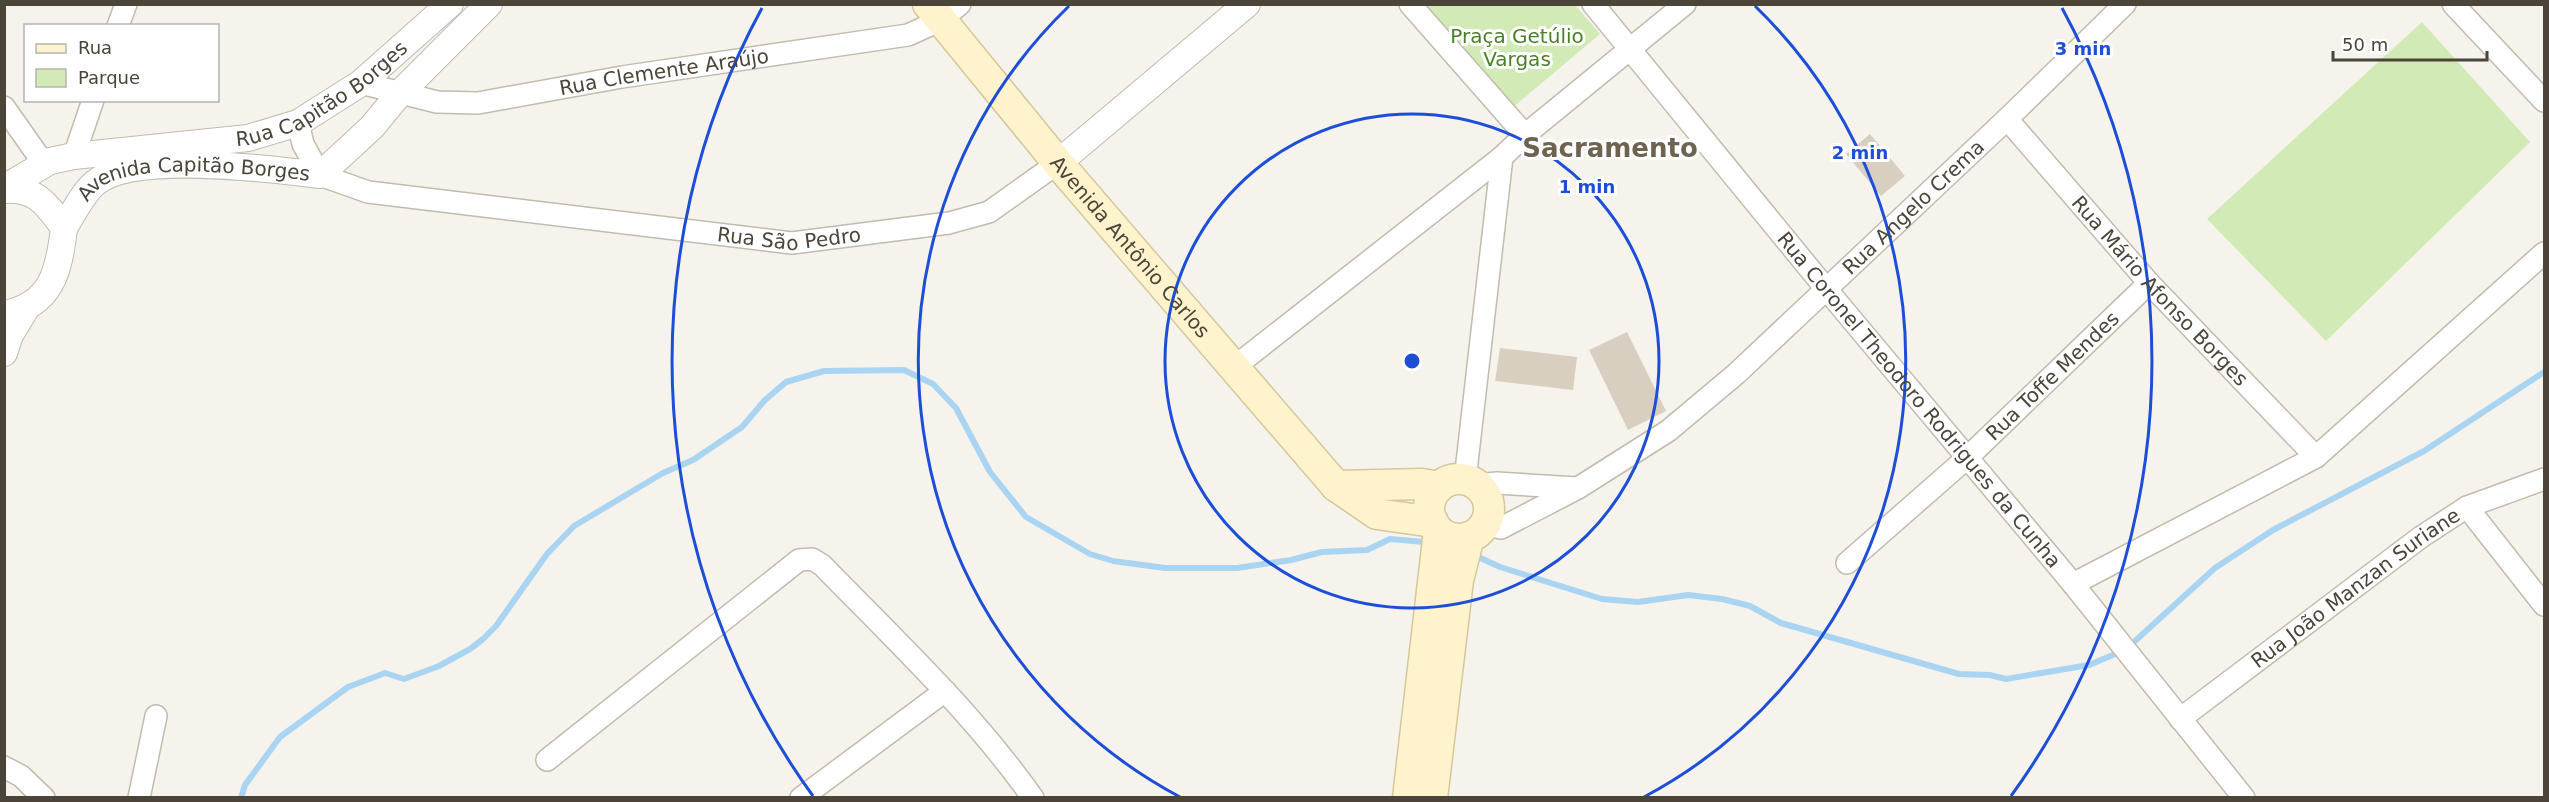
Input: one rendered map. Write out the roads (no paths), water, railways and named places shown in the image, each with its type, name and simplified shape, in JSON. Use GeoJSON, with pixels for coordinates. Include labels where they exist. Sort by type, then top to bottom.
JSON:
{"type":"FeatureCollection","features":[{"type":"Feature","properties":{"kind":"main road","name":"Avenida Antônio Carlos"},"geometry":{"type":"LineString","coordinates":[[943,10],[1059,163],[1336,486],[1377,514],[1436,527]]}},
{"type":"Feature","properties":{"kind":"main road"},"geometry":{"type":"LineString","coordinates":[[1408,798],[1436,527],[1430,504],[1460,484]]}},
{"type":"Feature","properties":{"kind":"main road"},"geometry":{"type":"LineString","coordinates":[[1336,486],[1460,484],[1488,499],[1488,516],[1477,531],[1458,580],[1432,798]]}},
{"type":"Feature","properties":{"kind":"main road"},"geometry":{"type":"LineString","coordinates":[[1436,527],[1453,538],[1477,531]]}},
{"type":"Feature","properties":{"kind":"street"},"geometry":{"type":"LineString","coordinates":[[119,24],[126,4]]}},
{"type":"Feature","properties":{"kind":"street","name":"Rua Capitão Borges"},"geometry":{"type":"LineString","coordinates":[[4,189],[44,164],[74,156],[248,138],[298,123],[362,83],[450,4]]}},
{"type":"Feature","properties":{"kind":"street","name":"Avenida Capitão Borges"},"geometry":{"type":"LineString","coordinates":[[64,228],[96,183],[122,171],[163,164],[203,164],[320,174],[372,127],[400,93],[489,4]]}},
{"type":"Feature","properties":{"kind":"street","name":"Rua São Pedro"},"geometry":{"type":"LineString","coordinates":[[320,174],[368,192],[792,243],[949,223],[989,212],[1059,163],[1247,4]]}},
{"type":"Feature","properties":{"kind":"street"},"geometry":{"type":"LineString","coordinates":[[1410,4],[1525,135]]}},
{"type":"Feature","properties":{"kind":"street","name":"Rua Coronel Theodoro Rodrigues da Cunha"},"geometry":{"type":"LineString","coordinates":[[1593,4],[1827,290],[2073,584],[2244,798]]}},
{"type":"Feature","properties":{"kind":"street"},"geometry":{"type":"LineString","coordinates":[[1233,368],[1502,157],[1525,135],[1685,4]]}},
{"type":"Feature","properties":{"kind":"street","name":"Rua Angelo Crema"},"geometry":{"type":"LineString","coordinates":[[1477,531],[1501,528],[1578,488],[1668,431],[1736,374],[1827,290],[2125,4]]}},
{"type":"Feature","properties":{"kind":"street"},"geometry":{"type":"LineString","coordinates":[[2453,4],[2544,101]]}},
{"type":"Feature","properties":{"kind":"street","name":"Rua Clemente Araújo"},"geometry":{"type":"LineString","coordinates":[[362,83],[437,102],[478,103],[622,77],[908,35],[943,10]]}},
{"type":"Feature","properties":{"kind":"street"},"geometry":{"type":"LineString","coordinates":[[74,156],[92,102]]}},
{"type":"Feature","properties":{"kind":"street"},"geometry":{"type":"LineString","coordinates":[[4,107],[44,164]]}},
{"type":"Feature","properties":{"kind":"street","name":"Rua Mário Afonso Borges"},"geometry":{"type":"LineString","coordinates":[[2007,119],[2148,283],[2316,458]]}},
{"type":"Feature","properties":{"kind":"street"},"geometry":{"type":"LineString","coordinates":[[298,123],[303,144],[320,174]]}},
{"type":"Feature","properties":{"kind":"street"},"geometry":{"type":"LineString","coordinates":[[1502,157],[1460,484],[1497,483],[1578,488]]}},
{"type":"Feature","properties":{"kind":"street"},"geometry":{"type":"LineString","coordinates":[[4,189],[21,188],[34,195],[51,210],[64,228],[56,273],[45,293],[15,312],[4,353]]}},
{"type":"Feature","properties":{"kind":"street"},"geometry":{"type":"LineString","coordinates":[[2073,584],[2316,458],[2544,253]]}},
{"type":"Feature","properties":{"kind":"street","name":"Rua Toffe Mendes"},"geometry":{"type":"LineString","coordinates":[[1847,563],[1968,457],[2148,283]]}},
{"type":"Feature","properties":{"kind":"street","name":"Rua João Manzan Suriane"},"geometry":{"type":"LineString","coordinates":[[2180,719],[2421,537],[2467,507],[2544,479]]}},
{"type":"Feature","properties":{"kind":"street"},"geometry":{"type":"LineString","coordinates":[[2467,507],[2544,605]]}},
{"type":"Feature","properties":{"kind":"street"},"geometry":{"type":"LineString","coordinates":[[547,760],[799,560],[812,559],[822,565],[945,691],[1010,765],[1033,798]]}},
{"type":"Feature","properties":{"kind":"street"},"geometry":{"type":"LineString","coordinates":[[801,798],[945,691]]}},
{"type":"Feature","properties":{"kind":"street"},"geometry":{"type":"LineString","coordinates":[[138,798],[156,716]]}},
{"type":"Feature","properties":{"kind":"street"},"geometry":{"type":"LineString","coordinates":[[4,767],[21,776],[44,798]]}},
{"type":"Feature","properties":{"kind":"waterway"},"geometry":{"type":"LineString","coordinates":[[241,798],[245,785],[280,737],[348,687],[385,673],[404,679],[439,666],[470,649],[496,626],[547,554],[574,526],[663,473],[693,460],[742,427],[765,400],[786,382],[824,371],[904,370],[933,384],[956,408],[990,472],[1026,517],[1090,554],[1113,561],[1165,568],[1237,568],[1291,560],[1322,552],[1367,550],[1390,539],[1424,542]]}},
{"type":"Feature","properties":{"kind":"waterway"},"geometry":{"type":"LineString","coordinates":[[2135,641],[2215,568],[2273,530],[2424,451],[2544,372]]}},
{"type":"Feature","properties":{"kind":"waterway"},"geometry":{"type":"LineString","coordinates":[[1474,555],[1500,567],[1602,599],[1638,602],[1688,595],[1722,599],[1750,606],[1781,623],[1959,674],[1990,675],[2006,679],[2089,665],[2120,652]]}},
{"type":"Feature","properties":{"kind":"district","name":"Sacramento"},"geometry":{"type":"Point","coordinates":[1610,148]}},
{"type":"Feature","properties":{"kind":"park label","name":"Praça Getúlio Vargas"},"geometry":{"type":"Point","coordinates":[1517,48]}}]}
